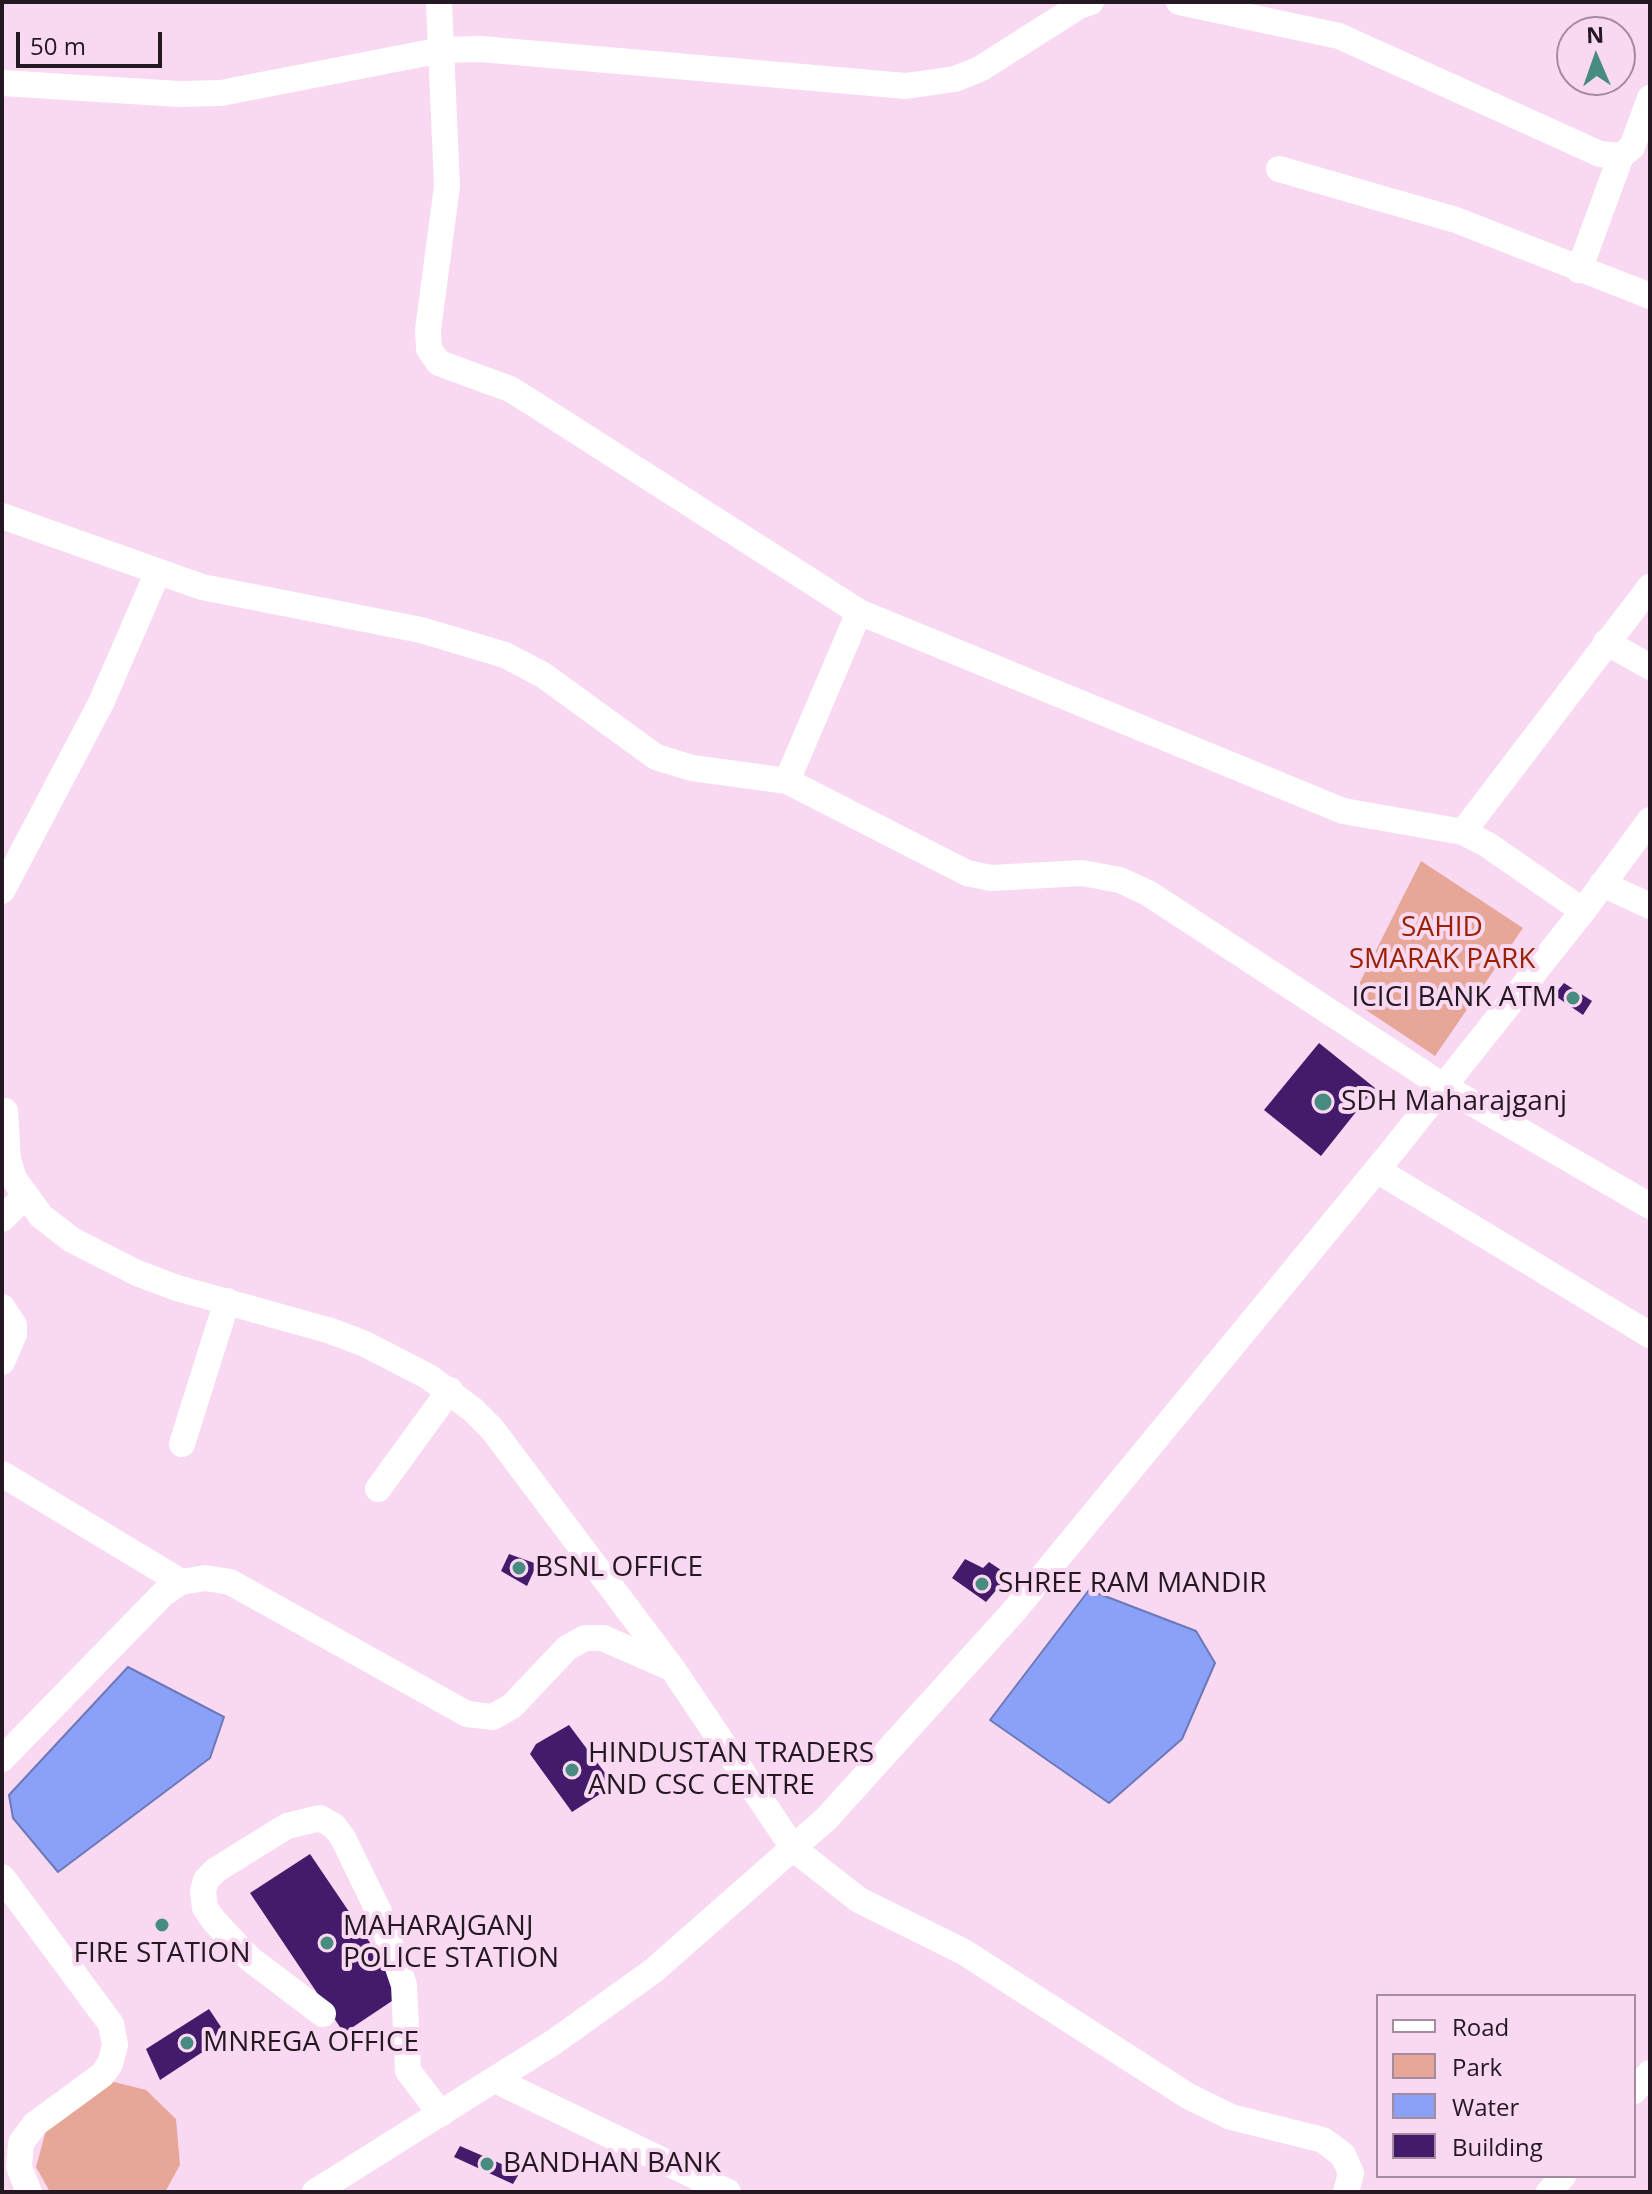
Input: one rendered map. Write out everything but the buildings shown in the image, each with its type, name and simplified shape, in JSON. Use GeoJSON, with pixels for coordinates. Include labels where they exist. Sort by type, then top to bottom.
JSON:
{"type":"FeatureCollection","features":[{"type":"Feature","properties":{"kind":"street"},"geometry":{"type":"LineString","coordinates":[[439,2],[447,186],[428,330],[429,349],[439,363],[510,389],[859,612],[1343,811],[1463,832],[1488,845],[1583,911]]}},
{"type":"Feature","properties":{"kind":"street"},"geometry":{"type":"LineString","coordinates":[[1179,2],[1339,36],[1600,154],[1635,153]]}},
{"type":"Feature","properties":{"kind":"street"},"geometry":{"type":"LineString","coordinates":[[2,83],[179,94],[221,93],[442,50],[515,50],[906,86],[955,79],[980,69],[1072,6]]}},
{"type":"Feature","properties":{"kind":"street"},"geometry":{"type":"LineString","coordinates":[[1579,270],[1635,153],[1650,98]]}},
{"type":"Feature","properties":{"kind":"street"},"geometry":{"type":"LineString","coordinates":[[1279,169],[1456,220],[1650,296]]}},
{"type":"Feature","properties":{"kind":"street"},"geometry":{"type":"LineString","coordinates":[[2,516],[157,574],[243,596],[421,630],[482,647],[534,669],[656,757],[672,764],[787,781],[967,873],[991,878],[1102,874],[1134,887],[1443,1086],[1650,1206]]}},
{"type":"Feature","properties":{"kind":"street"},"geometry":{"type":"LineString","coordinates":[[2,891],[101,703],[157,574]]}},
{"type":"Feature","properties":{"kind":"street"},"geometry":{"type":"LineString","coordinates":[[1463,832],[1650,587]]}},
{"type":"Feature","properties":{"kind":"street"},"geometry":{"type":"LineString","coordinates":[[787,781],[859,612]]}},
{"type":"Feature","properties":{"kind":"street"},"geometry":{"type":"LineString","coordinates":[[1606,642],[1650,667]]}},
{"type":"Feature","properties":{"kind":"street"},"geometry":{"type":"LineString","coordinates":[[315,2192],[495,2080],[653,1971],[827,1818],[1014,1611],[1377,1170],[1583,911],[1650,820]]}},
{"type":"Feature","properties":{"kind":"street"},"geometry":{"type":"LineString","coordinates":[[1602,884],[1650,906]]}},
{"type":"Feature","properties":{"kind":"street"},"geometry":{"type":"LineString","coordinates":[[5,1111],[8,1160],[24,1197],[72,1240],[137,1273],[365,1344],[400,1360],[450,1390],[492,1429],[672,1668],[794,1849],[859,1900],[964,1952],[1188,2096],[1231,2117],[1323,2140],[1343,2155],[1351,2173],[1346,2192]]}},
{"type":"Feature","properties":{"kind":"street"},"geometry":{"type":"LineString","coordinates":[[1377,1170],[1650,1335]]}},
{"type":"Feature","properties":{"kind":"street"},"geometry":{"type":"LineString","coordinates":[[2,1219],[24,1197]]}},
{"type":"Feature","properties":{"kind":"street"},"geometry":{"type":"LineString","coordinates":[[182,1444],[227,1301]]}},
{"type":"Feature","properties":{"kind":"street"},"geometry":{"type":"LineString","coordinates":[[2,1307],[14,1325],[14,1334],[2,1362]]}},
{"type":"Feature","properties":{"kind":"street"},"geometry":{"type":"LineString","coordinates":[[378,1489],[450,1390]]}},
{"type":"Feature","properties":{"kind":"street"},"geometry":{"type":"LineString","coordinates":[[2,1474],[181,1582]]}},
{"type":"Feature","properties":{"kind":"street"},"geometry":{"type":"LineString","coordinates":[[2,1759],[163,1594],[181,1582],[205,1578],[230,1582],[467,1714],[493,1717],[512,1706],[567,1648],[585,1638],[603,1638],[672,1668]]}},
{"type":"Feature","properties":{"kind":"street"},"geometry":{"type":"LineString","coordinates":[[323,2014],[250,1959],[205,1908],[203,1891],[206,1880],[216,1870],[275,1833],[303,1820],[320,1818],[334,1826],[343,1838],[379,1912],[404,1985],[408,2071],[441,2114]]}},
{"type":"Feature","properties":{"kind":"street"},"geometry":{"type":"LineString","coordinates":[[2,1877],[111,2024],[115,2045],[110,2064],[102,2075],[35,2124],[21,2143],[19,2167],[29,2192]]}},
{"type":"Feature","properties":{"kind":"street"},"geometry":{"type":"LineString","coordinates":[[1636,2089],[1650,2073]]}},
{"type":"Feature","properties":{"kind":"street"},"geometry":{"type":"LineString","coordinates":[[495,2080],[728,2192]]}},
{"type":"Feature","properties":{"kind":"street"},"geometry":{"type":"LineString","coordinates":[[295,2192],[408,2135]]}},
{"type":"Feature","properties":{"kind":"green space","name":"SAHID SMARAK PARK"},"geometry":{"type":"Polygon","coordinates":[[[1421,861],[1523,928],[1435,1056],[1351,1000],[1421,861]]]}},
{"type":"Feature","properties":{"kind":"green space"},"geometry":{"type":"Polygon","coordinates":[[[106,2080],[146,2090],[176,2119],[180,2165],[165,2192],[50,2192],[36,2167],[51,2112],[106,2080]]]}},
{"type":"Feature","properties":{"kind":"water"},"geometry":{"type":"Polygon","coordinates":[[[1089,1590],[1196,1631],[1215,1663],[1182,1739],[1109,1803],[990,1720],[1089,1590]]]}},
{"type":"Feature","properties":{"kind":"water"},"geometry":{"type":"Polygon","coordinates":[[[128,1667],[224,1717],[210,1758],[58,1872],[13,1818],[9,1795],[128,1667]]]}},
{"type":"Feature","properties":{"kind":"place","name":"ICICI BANK ATM"},"geometry":{"type":"Point","coordinates":[1573,998]}},
{"type":"Feature","properties":{"kind":"place","name":"SDH Maharajganj"},"geometry":{"type":"Point","coordinates":[1323,1102]}},
{"type":"Feature","properties":{"kind":"place","name":"BSNL OFFICE"},"geometry":{"type":"Point","coordinates":[519,1568]}},
{"type":"Feature","properties":{"kind":"place","name":"SHREE RAM MANDIR"},"geometry":{"type":"Point","coordinates":[982,1584]}},
{"type":"Feature","properties":{"kind":"place","name":"HINDUSTAN TRADERS AND CSC CENTRE"},"geometry":{"type":"Point","coordinates":[572,1770]}},
{"type":"Feature","properties":{"kind":"place","name":"FIRE STATION"},"geometry":{"type":"Point","coordinates":[162,1925]}},
{"type":"Feature","properties":{"kind":"place","name":"MAHARAJGANJ POLICE STATION"},"geometry":{"type":"Point","coordinates":[327,1943]}},
{"type":"Feature","properties":{"kind":"place","name":"MNREGA OFFICE"},"geometry":{"type":"Point","coordinates":[187,2043]}},
{"type":"Feature","properties":{"kind":"place","name":"BANDHAN BANK"},"geometry":{"type":"Point","coordinates":[487,2164]}}]}
